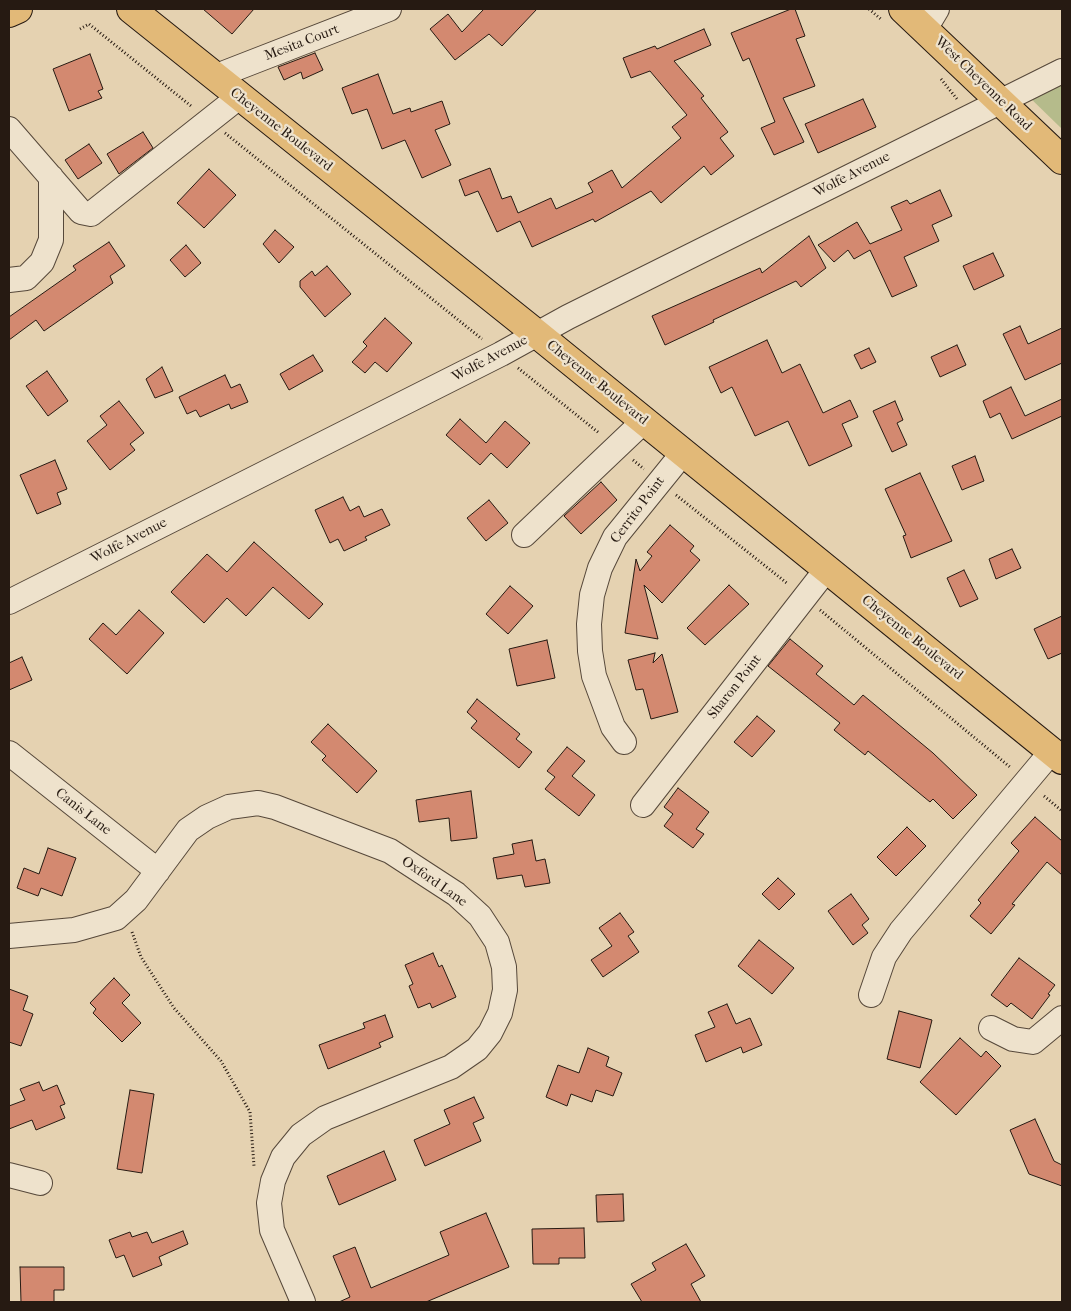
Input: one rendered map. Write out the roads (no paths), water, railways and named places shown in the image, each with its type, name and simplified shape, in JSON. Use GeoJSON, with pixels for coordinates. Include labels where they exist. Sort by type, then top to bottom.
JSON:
{"type":"FeatureCollection","features":[{"type":"Feature","properties":{"kind":"main road"},"geometry":{"type":"LineString","coordinates":[[9,13],[18,9]]}},
{"type":"Feature","properties":{"kind":"main road","name":"Cheyenne Boulevard"},"geometry":{"type":"LineString","coordinates":[[131,9],[537,334],[826,570],[1057,755]]}},
{"type":"Feature","properties":{"kind":"main road","name":"West Cheyenne Road"},"geometry":{"type":"LineString","coordinates":[[903,9],[931,19],[999,102],[1062,160]]}},
{"type":"Feature","properties":{"kind":"street","name":"Mesita Court"},"geometry":{"type":"LineString","coordinates":[[214,77],[389,9]]}},
{"type":"Feature","properties":{"kind":"street","name":"Wolfe Avenue"},"geometry":{"type":"LineString","coordinates":[[9,602],[501,354],[537,334],[1062,71]]}},
{"type":"Feature","properties":{"kind":"street"},"geometry":{"type":"LineString","coordinates":[[9,129],[81,212],[91,214],[239,96]]}},
{"type":"Feature","properties":{"kind":"street"},"geometry":{"type":"LineString","coordinates":[[9,280],[26,278],[42,262],[51,240],[51,177]]}},
{"type":"Feature","properties":{"kind":"street"},"geometry":{"type":"LineString","coordinates":[[524,535],[644,421]]}},
{"type":"Feature","properties":{"kind":"street","name":"Cerrito Point"},"geometry":{"type":"LineString","coordinates":[[624,742],[613,727],[594,676],[590,651],[589,624],[592,594],[600,568],[615,537],[683,453]]}},
{"type":"Feature","properties":{"kind":"street","name":"Sharon Point"},"geometry":{"type":"LineString","coordinates":[[643,805],[826,570]]}},
{"type":"Feature","properties":{"kind":"street","name":"Canis Lane"},"geometry":{"type":"LineString","coordinates":[[9,753],[158,871]]}},
{"type":"Feature","properties":{"kind":"street"},"geometry":{"type":"LineString","coordinates":[[871,995],[884,957],[901,931],[1027,782],[1057,755]]}},
{"type":"Feature","properties":{"kind":"street","name":"Oxford Lane"},"geometry":{"type":"LineString","coordinates":[[9,936],[74,930],[95,926],[116,918],[136,900],[188,830],[207,817],[229,808],[258,803],[275,807],[390,851],[456,894],[480,916],[497,942],[504,967],[505,990],[500,1013],[490,1033],[477,1049],[450,1067],[325,1118],[300,1135],[283,1157],[273,1181],[268,1203],[272,1230],[303,1302]]}},
{"type":"Feature","properties":{"kind":"street"},"geometry":{"type":"LineString","coordinates":[[991,1028],[1013,1039],[1033,1042],[1062,1018]]}},
{"type":"Feature","properties":{"kind":"street"},"geometry":{"type":"LineString","coordinates":[[9,1175],[40,1183]]}}]}
